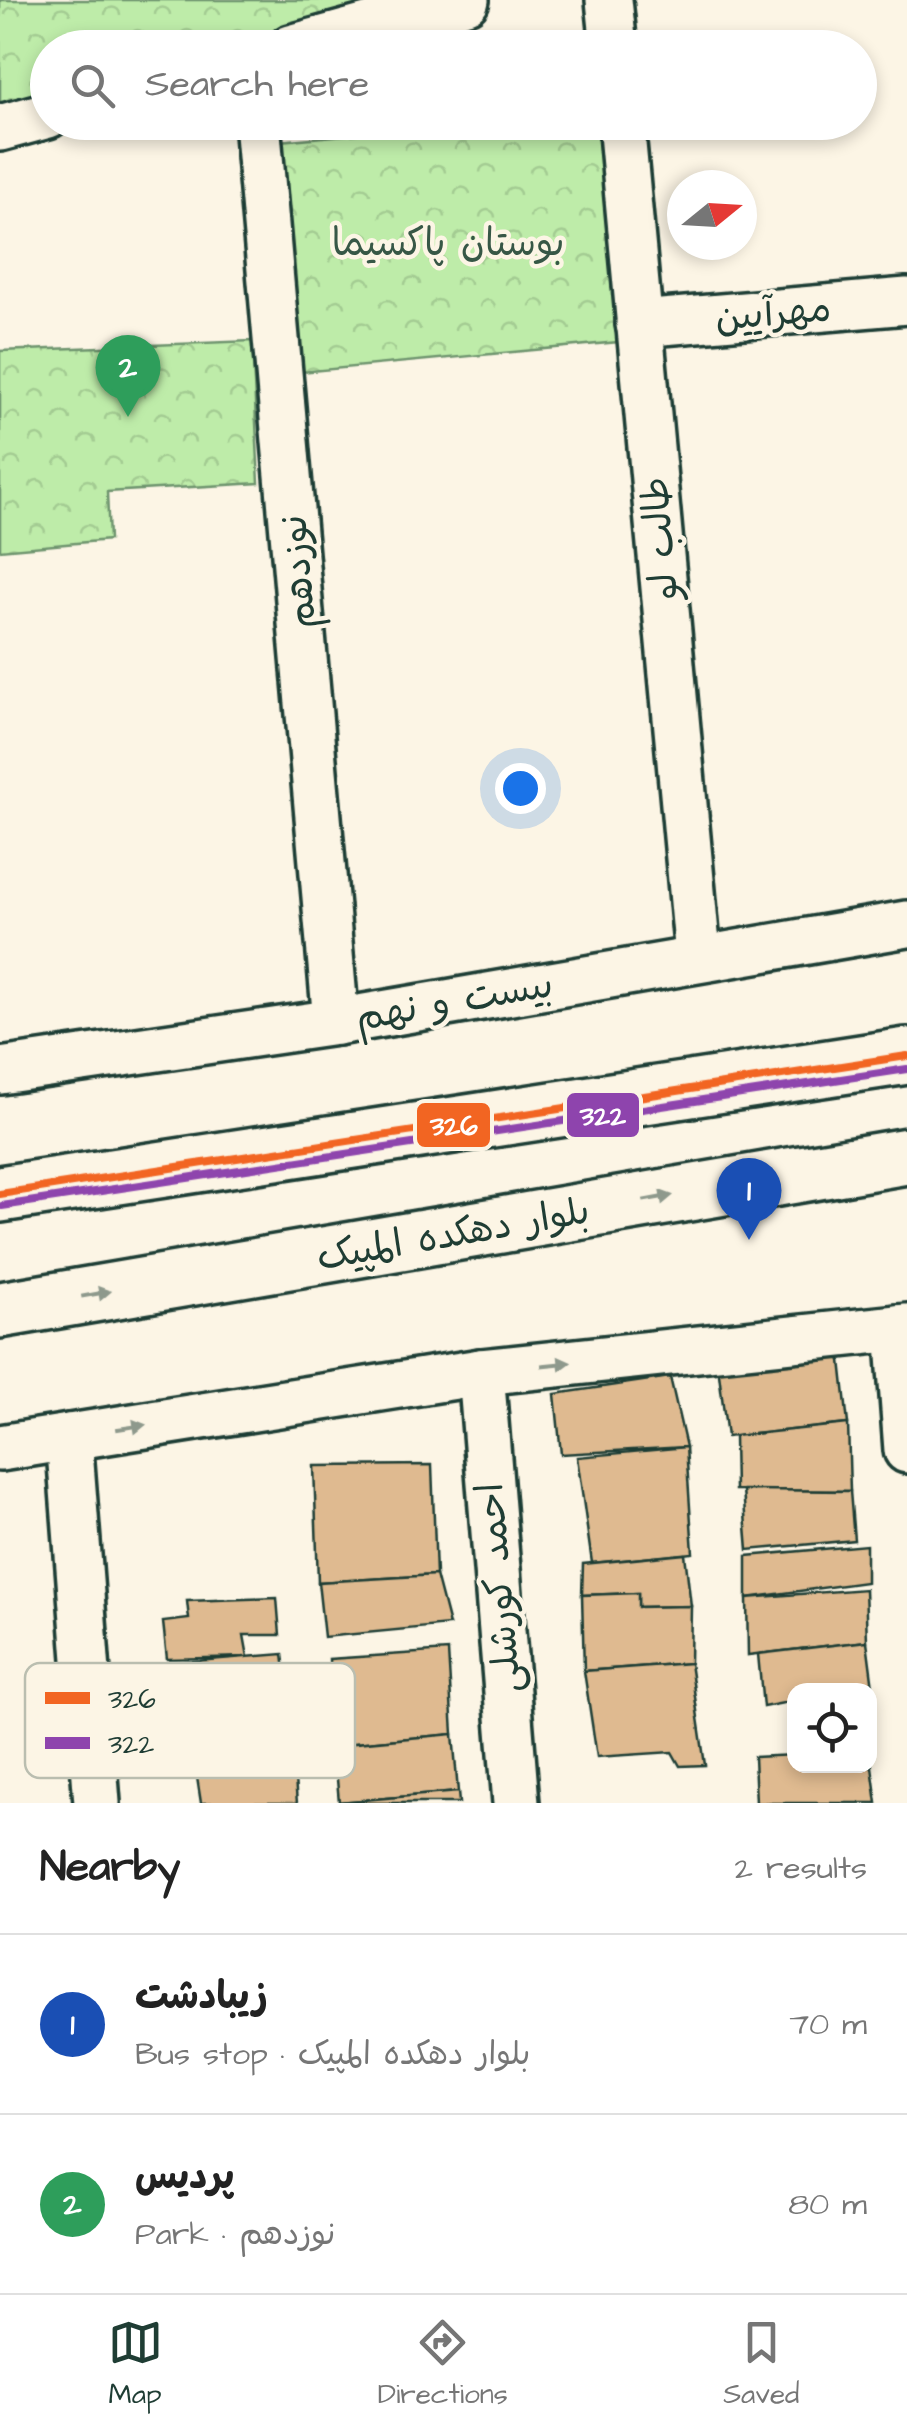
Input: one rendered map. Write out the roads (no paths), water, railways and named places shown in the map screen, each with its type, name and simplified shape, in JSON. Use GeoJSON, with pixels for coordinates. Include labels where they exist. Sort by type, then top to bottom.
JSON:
{"type":"FeatureCollection","features":[{"type":"Feature","properties":{"kind":"main road"},"geometry":{"type":"LineString","coordinates":[[0,1194],[907,1056]]}},
{"type":"Feature","properties":{"kind":"main road","name":"بلوار دهکده المپیک"},"geometry":{"type":"LineString","coordinates":[[0,1310],[907,1156]]}},
{"type":"Feature","properties":{"kind":"street"},"geometry":{"type":"LineString","coordinates":[[357,30],[466,0]]}},
{"type":"Feature","properties":{"kind":"street"},"geometry":{"type":"LineString","coordinates":[[609,0],[612,30]]}},
{"type":"Feature","properties":{"kind":"street"},"geometry":{"type":"LineString","coordinates":[[0,128],[30,119]]}},
{"type":"Feature","properties":{"kind":"street","name":"نوزدهم"},"geometry":{"type":"LineString","coordinates":[[260,140],[336,1022]]}},
{"type":"Feature","properties":{"kind":"street","name":"طالب لو"},"geometry":{"type":"LineString","coordinates":[[623,140],[698,956]]}},
{"type":"Feature","properties":{"kind":"street","name":"مهرآیین"},"geometry":{"type":"LineString","coordinates":[[639,324],[907,301]]}},
{"type":"Feature","properties":{"kind":"street","name":"بیست و نهم"},"geometry":{"type":"LineString","coordinates":[[0,1071],[336,1022],[698,956],[907,924]]}},
{"type":"Feature","properties":{"kind":"street"},"geometry":{"type":"LineString","coordinates":[[0,1448],[481,1372],[903,1327],[907,1450]]}},
{"type":"Feature","properties":{"kind":"street","name":"احمد کورشلی"},"geometry":{"type":"LineString","coordinates":[[481,1372],[516,1803]]}},
{"type":"Feature","properties":{"kind":"street"},"geometry":{"type":"LineString","coordinates":[[69,1437],[86,1663]]}},
{"type":"Feature","properties":{"kind":"street"},"geometry":{"type":"LineString","coordinates":[[95,1778],[97,1803]]}},
{"type":"Feature","properties":{"kind":"place","name":"پردیس"},"geometry":{"type":"Point","coordinates":[128,417]}},
{"type":"Feature","properties":{"kind":"place","name":"زیبادشت"},"geometry":{"type":"Point","coordinates":[749,1240]}},
{"type":"Feature","properties":{"kind":"park label","name":"بوستان پاکسیما"},"geometry":{"type":"Point","coordinates":[448,242]}}]}
